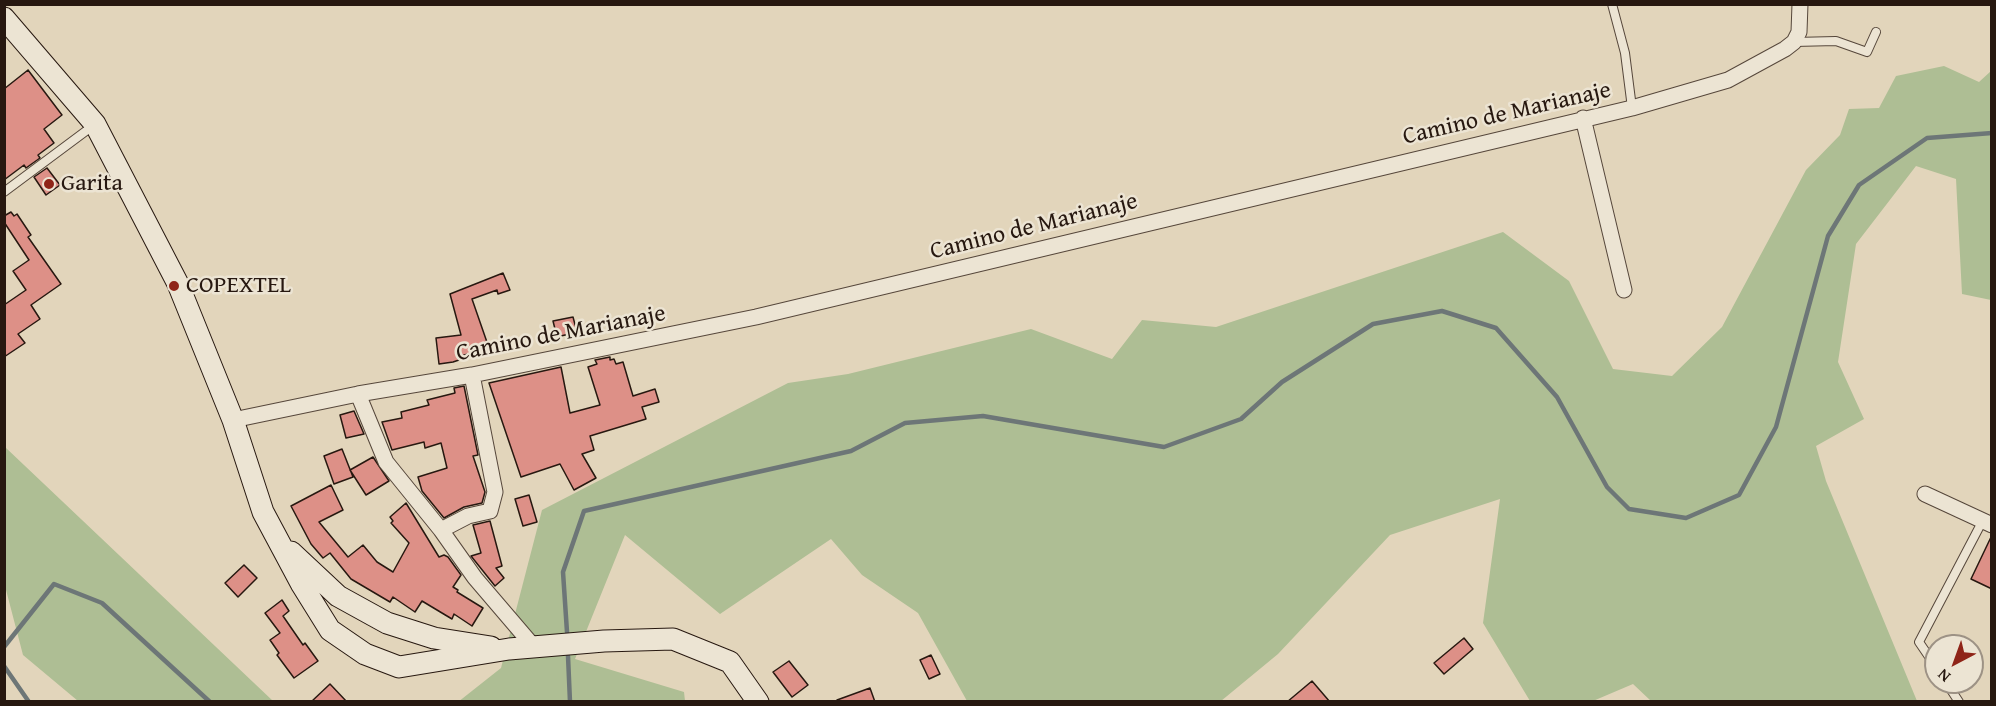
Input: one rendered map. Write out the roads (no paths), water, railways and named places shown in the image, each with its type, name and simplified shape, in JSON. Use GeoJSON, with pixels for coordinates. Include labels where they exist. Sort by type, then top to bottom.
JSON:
{"type":"FeatureCollection","features":[{"type":"Feature","properties":{"kind":"street"},"geometry":{"type":"LineString","coordinates":[[1794,42],[1798,32],[1800,4]]}},
{"type":"Feature","properties":{"kind":"street"},"geometry":{"type":"LineString","coordinates":[[4,18],[95,124],[178,284],[233,420],[263,512],[330,630],[365,654],[399,668],[534,647],[604,641],[673,639],[730,662],[758,702]]}},
{"type":"Feature","properties":{"kind":"street","name":"Camino de Marianaje"},"geometry":{"type":"LineString","coordinates":[[233,420],[358,394],[472,375],[756,317],[1632,108],[1728,80],[1794,42]]}},
{"type":"Feature","properties":{"kind":"street"},"geometry":{"type":"LineString","coordinates":[[1583,118],[1624,290]]}},
{"type":"Feature","properties":{"kind":"street"},"geometry":{"type":"LineString","coordinates":[[441,530],[468,516],[490,511],[495,492],[472,375]]}},
{"type":"Feature","properties":{"kind":"street"},"geometry":{"type":"LineString","coordinates":[[358,394],[386,462],[476,578],[534,647]]}},
{"type":"Feature","properties":{"kind":"street"},"geometry":{"type":"LineString","coordinates":[[1925,494],[1987,523]]}},
{"type":"Feature","properties":{"kind":"street"},"geometry":{"type":"LineString","coordinates":[[279,541],[338,596],[387,623],[434,639],[509,650]]}},
{"type":"Feature","properties":{"kind":"lane"},"geometry":{"type":"LineString","coordinates":[[1612,4],[1625,54],[1632,108]]}},
{"type":"Feature","properties":{"kind":"lane"},"geometry":{"type":"LineString","coordinates":[[1794,42],[1836,41],[1867,52],[1876,32]]}},
{"type":"Feature","properties":{"kind":"lane"},"geometry":{"type":"LineString","coordinates":[[4,192],[95,124]]}},
{"type":"Feature","properties":{"kind":"lane"},"geometry":{"type":"LineString","coordinates":[[1924,649],[1919,642],[1987,523]]}},
{"type":"Feature","properties":{"kind":"waterway"},"geometry":{"type":"LineString","coordinates":[[567,632],[563,572],[584,511],[851,451],[905,423],[983,416],[1164,447],[1241,419],[1282,382],[1373,324],[1442,311],[1496,328],[1557,397],[1607,487],[1629,509],[1686,518],[1739,495],[1776,427],[1828,236],[1859,185],[1927,138],[1992,133]]}},
{"type":"Feature","properties":{"kind":"waterway"},"geometry":{"type":"LineString","coordinates":[[4,647],[54,584],[102,603],[210,702]]}},
{"type":"Feature","properties":{"kind":"waterway"},"geometry":{"type":"LineString","coordinates":[[568,656],[570,702]]}},
{"type":"Feature","properties":{"kind":"waterway"},"geometry":{"type":"LineString","coordinates":[[4,666],[29,702]]}},
{"type":"Feature","properties":{"kind":"place","name":"Garita"},"geometry":{"type":"Point","coordinates":[49,184]}},
{"type":"Feature","properties":{"kind":"place","name":"COPEXTEL"},"geometry":{"type":"Point","coordinates":[174,286]}}]}
